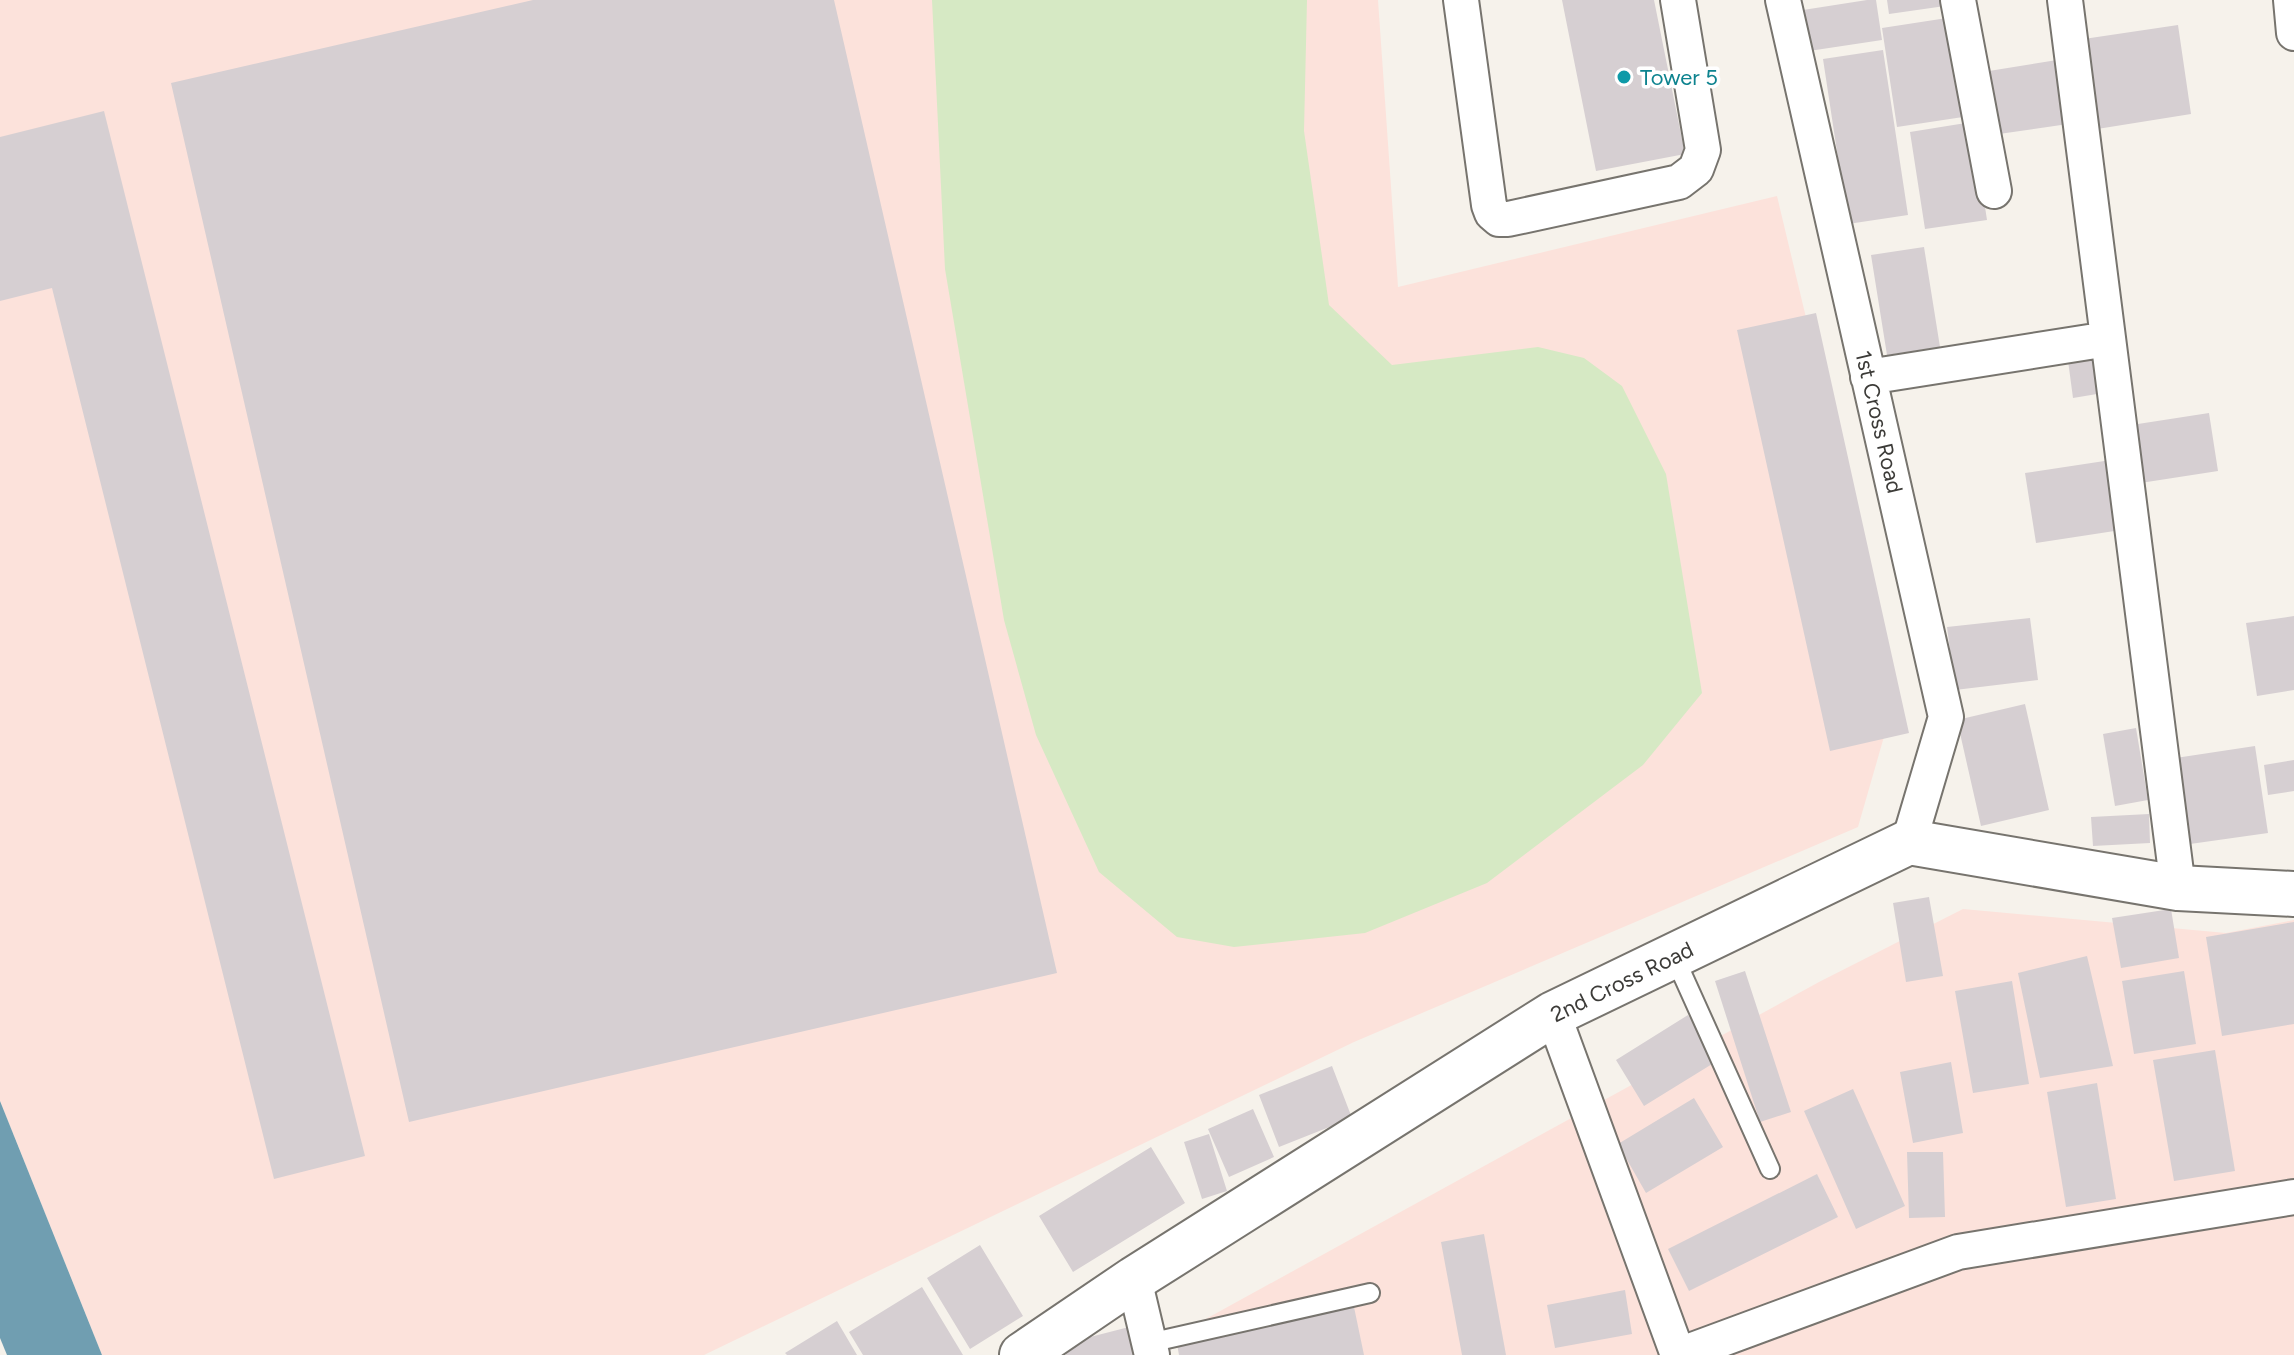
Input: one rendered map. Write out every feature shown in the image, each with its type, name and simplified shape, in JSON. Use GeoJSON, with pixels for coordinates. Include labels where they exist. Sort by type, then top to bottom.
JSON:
{"type":"FeatureCollection","features":[{"type":"Feature","properties":{"kind":"street"},"geometry":{"type":"LineString","coordinates":[[1461,0],[1489,205],[1499,219],[1679,182],[1696,169],[1703,150],[1678,0]]}},
{"type":"Feature","properties":{"kind":"street","name":"1st Cross Road"},"geometry":{"type":"LineString","coordinates":[[1783,0],[1946,717],[1909,842]]}},
{"type":"Feature","properties":{"kind":"street"},"geometry":{"type":"LineString","coordinates":[[1958,0],[1994,191]]}},
{"type":"Feature","properties":{"kind":"street"},"geometry":{"type":"LineString","coordinates":[[2065,0],[2178,888]]}},
{"type":"Feature","properties":{"kind":"street"},"geometry":{"type":"LineString","coordinates":[[2291,0],[2294,33]]}},
{"type":"Feature","properties":{"kind":"street"},"geometry":{"type":"LineString","coordinates":[[1868,377],[2108,339]]}},
{"type":"Feature","properties":{"kind":"street"},"geometry":{"type":"LineString","coordinates":[[1909,842],[2178,888],[2294,894]]}},
{"type":"Feature","properties":{"kind":"street","name":"2nd Cross Road"},"geometry":{"type":"LineString","coordinates":[[1022,1355],[1134,1279],[1553,1014],[1909,842]]}},
{"type":"Feature","properties":{"kind":"street"},"geometry":{"type":"LineString","coordinates":[[1553,1014],[1678,1355],[1958,1252],[2294,1197]]}},
{"type":"Feature","properties":{"kind":"street"},"geometry":{"type":"LineString","coordinates":[[1134,1279],[1150,1349]]}},
{"type":"Feature","properties":{"kind":"lane"},"geometry":{"type":"LineString","coordinates":[[1674,956],[1770,1169]]}},
{"type":"Feature","properties":{"kind":"lane"},"geometry":{"type":"LineString","coordinates":[[1150,1349],[1370,1293]]}},
{"type":"Feature","properties":{"kind":"shaded area"},"geometry":{"type":"Polygon","coordinates":[[[0,0],[1378,0],[1398,287],[1777,196],[1896,695],[1858,827],[1354,1042],[704,1355],[102,1355],[0,1101],[0,0]]]}},
{"type":"Feature","properties":{"kind":"shaded area"},"geometry":{"type":"Polygon","coordinates":[[[1963,909],[2226,933],[2294,920],[2294,1355],[1199,1355],[1193,1326],[1819,982],[1963,909]]]}},
{"type":"Feature","properties":{"kind":"green space"},"geometry":{"type":"Polygon","coordinates":[[[932,0],[1307,0],[1304,131],[1329,305],[1392,365],[1538,347],[1584,358],[1622,386],[1666,474],[1702,693],[1643,765],[1487,883],[1365,933],[1234,947],[1177,937],[1099,872],[1036,735],[1004,620],[945,269],[932,0]]]}},
{"type":"Feature","properties":{"kind":"water"},"geometry":{"type":"Polygon","coordinates":[[[0,1101],[102,1355],[7,1355],[0,1338],[0,1101]]]}},
{"type":"Feature","properties":{"kind":"building"},"geometry":{"type":"Polygon","coordinates":[[[533,0],[834,0],[1057,973],[409,1122],[171,83],[533,0]]]}},
{"type":"Feature","properties":{"kind":"building","name":"Tower 5"},"geometry":{"type":"Polygon","coordinates":[[[1562,0],[1654,0],[1685,154],[1596,171],[1562,0]]]}},
{"type":"Feature","properties":{"kind":"building"},"geometry":{"type":"Polygon","coordinates":[[[1876,0],[1882,40],[1809,51],[1803,10],[1876,0]]]}},
{"type":"Feature","properties":{"kind":"building"},"geometry":{"type":"Polygon","coordinates":[[[1887,0],[1944,0],[1945,6],[1889,14],[1887,0]]]}},
{"type":"Feature","properties":{"kind":"building"},"geometry":{"type":"Polygon","coordinates":[[[1947,18],[1963,117],[1897,127],[1882,28],[1947,18]]]}},
{"type":"Feature","properties":{"kind":"building"},"geometry":{"type":"Polygon","coordinates":[[[2178,25],[2191,114],[2091,130],[2077,40],[2178,25]]]}},
{"type":"Feature","properties":{"kind":"building"},"geometry":{"type":"Polygon","coordinates":[[[1883,50],[1908,215],[1848,224],[1823,59],[1883,50]]]}},
{"type":"Feature","properties":{"kind":"building"},"geometry":{"type":"Polygon","coordinates":[[[2057,60],[2068,124],[1999,134],[1989,71],[2057,60]]]}},
{"type":"Feature","properties":{"kind":"building"},"geometry":{"type":"Polygon","coordinates":[[[104,111],[365,1156],[274,1179],[52,288],[0,301],[0,137],[104,111]]]}},
{"type":"Feature","properties":{"kind":"building"},"geometry":{"type":"Polygon","coordinates":[[[1972,122],[1987,220],[1925,229],[1910,132],[1972,122]]]}},
{"type":"Feature","properties":{"kind":"building"},"geometry":{"type":"Polygon","coordinates":[[[1924,247],[1940,347],[1887,355],[1871,255],[1924,247]]]}},
{"type":"Feature","properties":{"kind":"building"},"geometry":{"type":"Polygon","coordinates":[[[1816,313],[1909,733],[1830,751],[1737,330],[1816,313]]]}},
{"type":"Feature","properties":{"kind":"building"},"geometry":{"type":"Polygon","coordinates":[[[2096,348],[2103,393],[2073,398],[2067,353],[2096,348]]]}},
{"type":"Feature","properties":{"kind":"building"},"geometry":{"type":"Polygon","coordinates":[[[2209,413],[2218,471],[2134,484],[2125,426],[2209,413]]]}},
{"type":"Feature","properties":{"kind":"building"},"geometry":{"type":"Polygon","coordinates":[[[2111,460],[2121,530],[2036,543],[2025,473],[2111,460]]]}},
{"type":"Feature","properties":{"kind":"building"},"geometry":{"type":"Polygon","coordinates":[[[2294,616],[2294,690],[2257,696],[2246,623],[2294,616]]]}},
{"type":"Feature","properties":{"kind":"building"},"geometry":{"type":"Polygon","coordinates":[[[2030,618],[2038,680],[1955,690],[1947,627],[2030,618]]]}},
{"type":"Feature","properties":{"kind":"building"},"geometry":{"type":"Polygon","coordinates":[[[2025,704],[2049,810],[1981,826],[1957,720],[2025,704]]]}},
{"type":"Feature","properties":{"kind":"building"},"geometry":{"type":"Polygon","coordinates":[[[2136,728],[2148,800],[2115,806],[2103,734],[2136,728]]]}},
{"type":"Feature","properties":{"kind":"building"},"geometry":{"type":"Polygon","coordinates":[[[2255,746],[2268,833],[2183,845],[2169,759],[2255,746]]]}},
{"type":"Feature","properties":{"kind":"building"},"geometry":{"type":"Polygon","coordinates":[[[2294,760],[2294,791],[2268,795],[2264,765],[2294,760]]]}},
{"type":"Feature","properties":{"kind":"building"},"geometry":{"type":"Polygon","coordinates":[[[2149,814],[2150,843],[2093,846],[2091,817],[2149,814]]]}},
{"type":"Feature","properties":{"kind":"building"},"geometry":{"type":"Polygon","coordinates":[[[1929,897],[1943,976],[1906,982],[1893,903],[1929,897]]]}},
{"type":"Feature","properties":{"kind":"building"},"geometry":{"type":"Polygon","coordinates":[[[2171,909],[2179,958],[2121,968],[2112,918],[2171,909]]]}},
{"type":"Feature","properties":{"kind":"building"},"geometry":{"type":"Polygon","coordinates":[[[2294,922],[2294,1024],[2222,1036],[2206,937],[2294,922]]]}},
{"type":"Feature","properties":{"kind":"building"},"geometry":{"type":"Polygon","coordinates":[[[2087,956],[2113,1066],[2040,1078],[2018,973],[2087,956]]]}},
{"type":"Feature","properties":{"kind":"building"},"geometry":{"type":"Polygon","coordinates":[[[1745,971],[1791,1112],[1760,1122],[1715,981],[1745,971]]]}},
{"type":"Feature","properties":{"kind":"building"},"geometry":{"type":"Polygon","coordinates":[[[2184,971],[2196,1044],[2134,1054],[2122,981],[2184,971]]]}},
{"type":"Feature","properties":{"kind":"building"},"geometry":{"type":"Polygon","coordinates":[[[2012,981],[2029,1084],[1973,1093],[1955,991],[2012,981]]]}},
{"type":"Feature","properties":{"kind":"building"},"geometry":{"type":"Polygon","coordinates":[[[1688,1015],[1717,1061],[1644,1106],[1616,1060],[1688,1015]]]}},
{"type":"Feature","properties":{"kind":"building"},"geometry":{"type":"Polygon","coordinates":[[[2215,1050],[2235,1171],[2174,1181],[2153,1060],[2215,1050]]]}},
{"type":"Feature","properties":{"kind":"building"},"geometry":{"type":"Polygon","coordinates":[[[1951,1062],[1963,1133],[1913,1143],[1900,1072],[1951,1062]]]}},
{"type":"Feature","properties":{"kind":"building"},"geometry":{"type":"Polygon","coordinates":[[[1332,1066],[1352,1118],[1279,1147],[1259,1095],[1332,1066]]]}},
{"type":"Feature","properties":{"kind":"building"},"geometry":{"type":"Polygon","coordinates":[[[2097,1083],[2116,1199],[2066,1207],[2047,1092],[2097,1083]]]}},
{"type":"Feature","properties":{"kind":"building"},"geometry":{"type":"Polygon","coordinates":[[[1853,1089],[1905,1206],[1856,1229],[1804,1111],[1853,1089]]]}},
{"type":"Feature","properties":{"kind":"building"},"geometry":{"type":"Polygon","coordinates":[[[1694,1098],[1723,1147],[1646,1193],[1618,1144],[1694,1098]]]}},
{"type":"Feature","properties":{"kind":"building"},"geometry":{"type":"Polygon","coordinates":[[[1253,1109],[1274,1157],[1229,1177],[1208,1129],[1253,1109]]]}},
{"type":"Feature","properties":{"kind":"building"},"geometry":{"type":"Polygon","coordinates":[[[1209,1134],[1227,1191],[1202,1199],[1184,1142],[1209,1134]]]}},
{"type":"Feature","properties":{"kind":"building"},"geometry":{"type":"Polygon","coordinates":[[[1151,1147],[1185,1203],[1073,1272],[1039,1216],[1151,1147]]]}},
{"type":"Feature","properties":{"kind":"building"},"geometry":{"type":"Polygon","coordinates":[[[1907,1152],[1943,1152],[1945,1217],[1909,1218],[1907,1152]]]}},
{"type":"Feature","properties":{"kind":"building"},"geometry":{"type":"Polygon","coordinates":[[[1817,1174],[1838,1217],[1689,1291],[1668,1249],[1817,1174]]]}},
{"type":"Feature","properties":{"kind":"building"},"geometry":{"type":"Polygon","coordinates":[[[1484,1234],[1506,1355],[1462,1355],[1441,1242],[1484,1234]]]}},
{"type":"Feature","properties":{"kind":"building"},"geometry":{"type":"Polygon","coordinates":[[[980,1245],[1023,1316],[970,1349],[927,1278],[980,1245]]]}},
{"type":"Feature","properties":{"kind":"building"},"geometry":{"type":"Polygon","coordinates":[[[922,1287],[963,1355],[863,1355],[849,1332],[922,1287]]]}},
{"type":"Feature","properties":{"kind":"building"},"geometry":{"type":"Polygon","coordinates":[[[1625,1290],[1632,1334],[1555,1348],[1547,1305],[1625,1290]]]}},
{"type":"Feature","properties":{"kind":"building"},"geometry":{"type":"Polygon","coordinates":[[[1354,1307],[1364,1355],[1179,1355],[1177,1344],[1354,1307]]]}},
{"type":"Feature","properties":{"kind":"building"},"geometry":{"type":"Polygon","coordinates":[[[837,1321],[857,1355],[785,1353],[837,1321]]]}},
{"type":"Feature","properties":{"kind":"building"},"geometry":{"type":"Polygon","coordinates":[[[1129,1327],[1136,1355],[1066,1355],[1063,1344],[1129,1327]]]}},
{"type":"Feature","properties":{"kind":"place","name":"Tower 5"},"geometry":{"type":"Point","coordinates":[1624,77]}}]}
